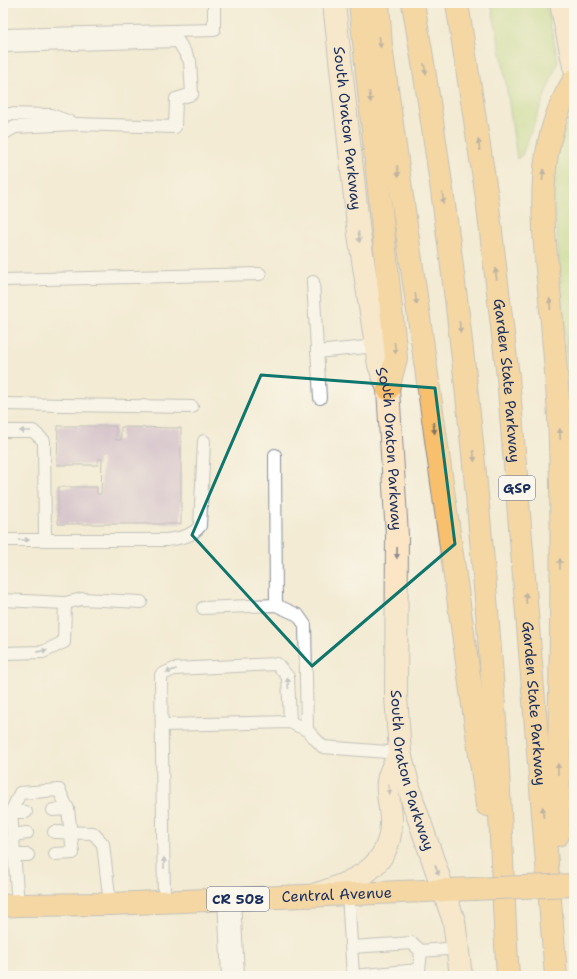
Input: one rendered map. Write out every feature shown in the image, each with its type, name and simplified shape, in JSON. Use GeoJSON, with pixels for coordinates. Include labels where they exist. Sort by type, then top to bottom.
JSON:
{"type":"FeatureCollection","features":[{"type":"Feature","properties":{"kind":"main road","name":"South Oraton Parkway"},"geometry":{"type":"LineString","coordinates":[[334,3],[359,234],[379,365],[388,389],[397,535],[396,696],[400,753],[413,802],[454,921],[461,976]]}},
{"type":"Feature","properties":{"kind":"main road"},"geometry":{"type":"LineString","coordinates":[[360,3],[396,358],[388,389]]}},
{"type":"Feature","properties":{"kind":"main road"},"geometry":{"type":"LineString","coordinates":[[378,3],[381,46],[506,943]]}},
{"type":"Feature","properties":{"kind":"main road","name":"GSP"},"geometry":{"type":"LineString","coordinates":[[413,3],[425,73],[454,277],[472,430],[495,723],[508,976]]}},
{"type":"Feature","properties":{"kind":"main road","name":"Garden State Parkway"},"geometry":{"type":"LineString","coordinates":[[457,3],[487,198],[508,377],[556,976]]}},
{"type":"Feature","properties":{"kind":"main road"},"geometry":{"type":"LineString","coordinates":[[561,3],[574,66]]}},
{"type":"Feature","properties":{"kind":"main road"},"geometry":{"type":"LineString","coordinates":[[556,976],[560,445],[556,368],[544,242],[542,187],[545,160],[550,137],[562,102],[574,80]]}},
{"type":"Feature","properties":{"kind":"main road"},"geometry":{"type":"LineString","coordinates":[[312,896],[333,889],[362,875],[383,858],[390,843],[392,824],[388,781],[400,753]]}},
{"type":"Feature","properties":{"kind":"main road","name":"Central Avenue"},"geometry":{"type":"LineString","coordinates":[[10,906],[164,902],[574,885]]}},
{"type":"Feature","properties":{"kind":"street"},"geometry":{"type":"LineString","coordinates":[[229,899],[233,976]]}},
{"type":"Feature","properties":{"kind":"lane"},"geometry":{"type":"LineString","coordinates":[[3,35],[214,30],[214,3]]}},
{"type":"Feature","properties":{"kind":"lane"},"geometry":{"type":"LineString","coordinates":[[3,46],[178,41],[190,61],[192,94],[176,99],[175,127],[75,124],[15,127],[3,134]]}},
{"type":"Feature","properties":{"kind":"lane"},"geometry":{"type":"LineString","coordinates":[[3,114],[51,115],[75,124]]}},
{"type":"Feature","properties":{"kind":"lane"},"geometry":{"type":"LineString","coordinates":[[3,280],[260,274]]}},
{"type":"Feature","properties":{"kind":"lane"},"geometry":{"type":"LineString","coordinates":[[313,282],[320,398]]}},
{"type":"Feature","properties":{"kind":"lane"},"geometry":{"type":"LineString","coordinates":[[317,352],[376,346]]}},
{"type":"Feature","properties":{"kind":"lane"},"geometry":{"type":"LineString","coordinates":[[3,404],[192,407]]}},
{"type":"Feature","properties":{"kind":"lane"},"geometry":{"type":"LineString","coordinates":[[3,431],[33,431],[44,441],[45,540]]}},
{"type":"Feature","properties":{"kind":"lane"},"geometry":{"type":"LineString","coordinates":[[3,540],[166,540],[182,538],[194,534],[200,526],[204,441]]}},
{"type":"Feature","properties":{"kind":"lane"},"geometry":{"type":"LineString","coordinates":[[275,455],[276,605]]}},
{"type":"Feature","properties":{"kind":"lane"},"geometry":{"type":"LineString","coordinates":[[3,600],[64,603],[82,599],[141,602]]}},
{"type":"Feature","properties":{"kind":"lane"},"geometry":{"type":"LineString","coordinates":[[3,653],[43,652],[64,642],[64,603]]}},
{"type":"Feature","properties":{"kind":"lane"},"geometry":{"type":"LineString","coordinates":[[203,608],[276,605],[298,615],[305,625],[307,730]]}},
{"type":"Feature","properties":{"kind":"lane"},"geometry":{"type":"LineString","coordinates":[[164,902],[161,675],[174,669],[277,664],[288,677],[290,722]]}},
{"type":"Feature","properties":{"kind":"lane"},"geometry":{"type":"LineString","coordinates":[[162,725],[290,722],[307,730],[323,747],[400,753]]}},
{"type":"Feature","properties":{"kind":"lane"},"geometry":{"type":"LineString","coordinates":[[10,906],[14,855],[13,834],[9,819],[20,793],[59,790],[68,809],[73,853],[55,854]]}},
{"type":"Feature","properties":{"kind":"lane"},"geometry":{"type":"LineString","coordinates":[[53,810],[68,809]]}},
{"type":"Feature","properties":{"kind":"lane"},"geometry":{"type":"LineString","coordinates":[[9,819],[26,812]]}},
{"type":"Feature","properties":{"kind":"lane"},"geometry":{"type":"LineString","coordinates":[[54,832],[71,831],[93,833],[103,844],[110,904]]}},
{"type":"Feature","properties":{"kind":"lane"},"geometry":{"type":"LineString","coordinates":[[13,834],[27,833]]}},
{"type":"Feature","properties":{"kind":"lane"},"geometry":{"type":"LineString","coordinates":[[14,855],[28,855]]}},
{"type":"Feature","properties":{"kind":"lane"},"geometry":{"type":"LineString","coordinates":[[348,894],[353,976],[424,973],[421,951],[412,943],[352,947]]}},
{"type":"Feature","properties":{"kind":"lane"},"geometry":{"type":"LineString","coordinates":[[421,951],[458,948]]}},
{"type":"Feature","properties":{"kind":"highlighted area"},"geometry":{"type":"Polygon","coordinates":[[[261,375],[435,388],[455,544],[312,666],[192,535],[261,375]]]}},
{"type":"Feature","properties":{"kind":"green space"},"geometry":{"type":"Polygon","coordinates":[[[491,3],[546,3],[558,61],[522,155],[517,159],[503,63],[491,3]]]}},
{"type":"Feature","properties":{"kind":"green space"},"geometry":{"type":"Polygon","coordinates":[[[568,119],[574,150],[574,442],[554,200],[556,156],[568,119]]]}},
{"type":"Feature","properties":{"kind":"building"},"geometry":{"type":"Polygon","coordinates":[[[58,426],[116,426],[116,440],[121,440],[121,427],[181,428],[181,524],[58,524],[58,487],[97,487],[97,494],[101,494],[102,459],[98,459],[98,465],[57,465],[58,426]]]}}]}
